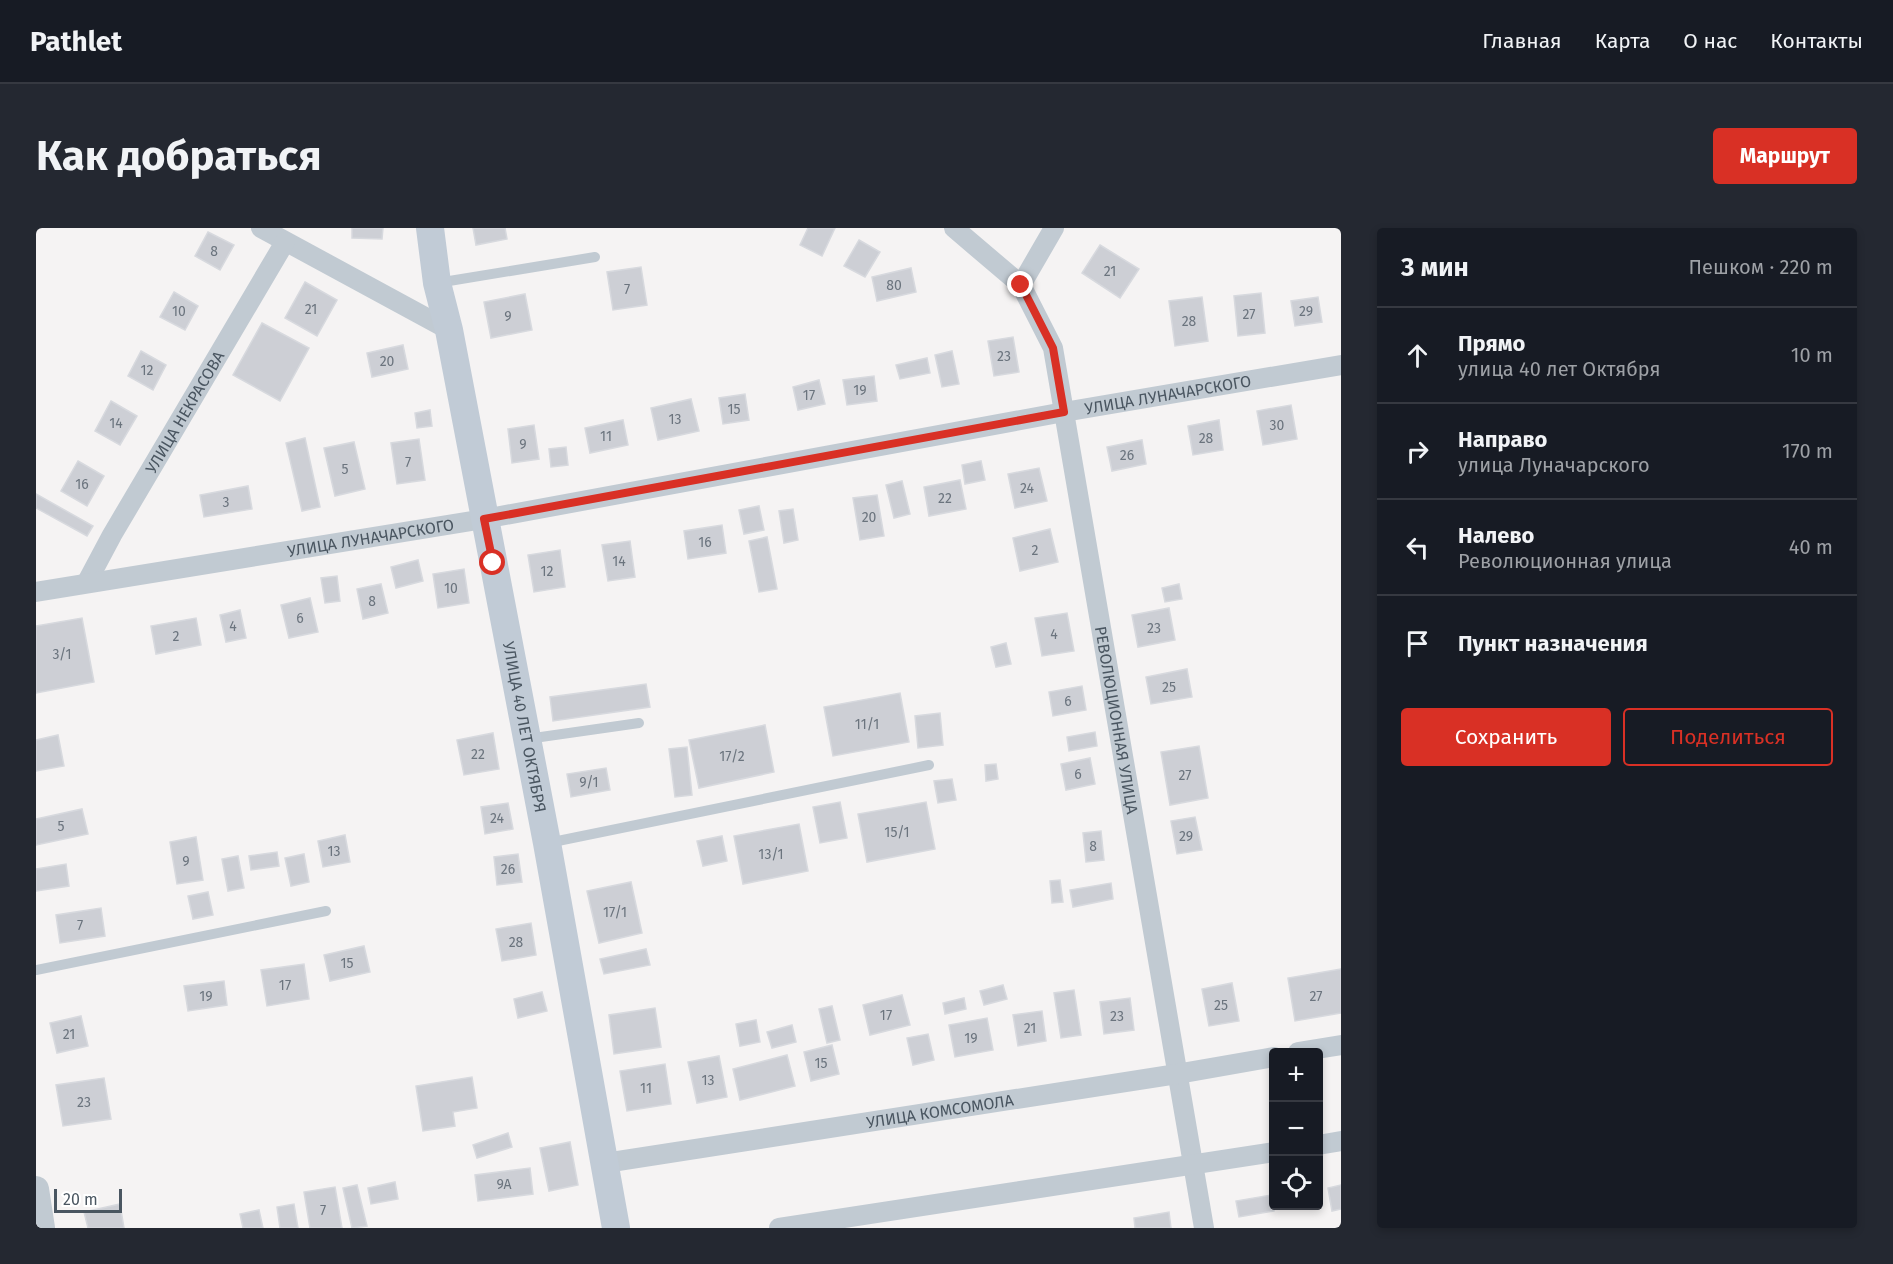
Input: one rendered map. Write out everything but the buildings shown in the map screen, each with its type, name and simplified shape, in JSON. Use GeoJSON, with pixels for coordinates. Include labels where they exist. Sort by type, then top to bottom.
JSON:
{"type":"FeatureCollection","features":[{"type":"Feature","properties":{"kind":"main road","name":"УЛИЦА 40 ЛЕТ ОКТЯБРЯ"},"geometry":{"type":"LineString","coordinates":[[430,228],[437,283],[548,843],[605,1162],[614,1228]]}},
{"type":"Feature","properties":{"kind":"street"},"geometry":{"type":"LineString","coordinates":[[261,228],[448,330]]}},
{"type":"Feature","properties":{"kind":"street"},"geometry":{"type":"LineString","coordinates":[[954,228],[1021,285],[1054,228]]}},
{"type":"Feature","properties":{"kind":"street","name":"УЛИЦА НЕКРАСОВА"},"geometry":{"type":"LineString","coordinates":[[87,582],[112,535],[285,242]]}},
{"type":"Feature","properties":{"kind":"street","name":"РЕВОЛЮЦИОННАЯ УЛИЦА"},"geometry":{"type":"LineString","coordinates":[[1021,285],[1053,348],[1204,1228]]}},
{"type":"Feature","properties":{"kind":"street","name":"УЛИЦА ЛУНАЧАРСКОГО"},"geometry":{"type":"LineString","coordinates":[[36,592],[484,519],[1064,412],[1341,365]]}},
{"type":"Feature","properties":{"kind":"street"},"geometry":{"type":"LineString","coordinates":[[1323,1048],[1341,1045]]}},
{"type":"Feature","properties":{"kind":"street","name":"УЛИЦА КОМСОМОЛА"},"geometry":{"type":"LineString","coordinates":[[605,1162],[1269,1058]]}},
{"type":"Feature","properties":{"kind":"street"},"geometry":{"type":"LineString","coordinates":[[1323,1144],[1341,1141]]}},
{"type":"Feature","properties":{"kind":"street"},"geometry":{"type":"LineString","coordinates":[[778,1228],[1269,1153]]}},
{"type":"Feature","properties":{"kind":"street"},"geometry":{"type":"LineString","coordinates":[[36,1189],[42,1228]]}},
{"type":"Feature","properties":{"kind":"lane"},"geometry":{"type":"LineString","coordinates":[[437,283],[595,257]]}},
{"type":"Feature","properties":{"kind":"lane"},"geometry":{"type":"LineString","coordinates":[[527,739],[639,723]]}},
{"type":"Feature","properties":{"kind":"lane"},"geometry":{"type":"LineString","coordinates":[[548,843],[929,765]]}},
{"type":"Feature","properties":{"kind":"lane"},"geometry":{"type":"LineString","coordinates":[[36,970],[326,911]]}},
{"type":"Feature","properties":{"kind":"route"},"geometry":{"type":"LineString","coordinates":[[493,563],[484,519],[1064,412],[1053,348],[1021,285]]}}]}
